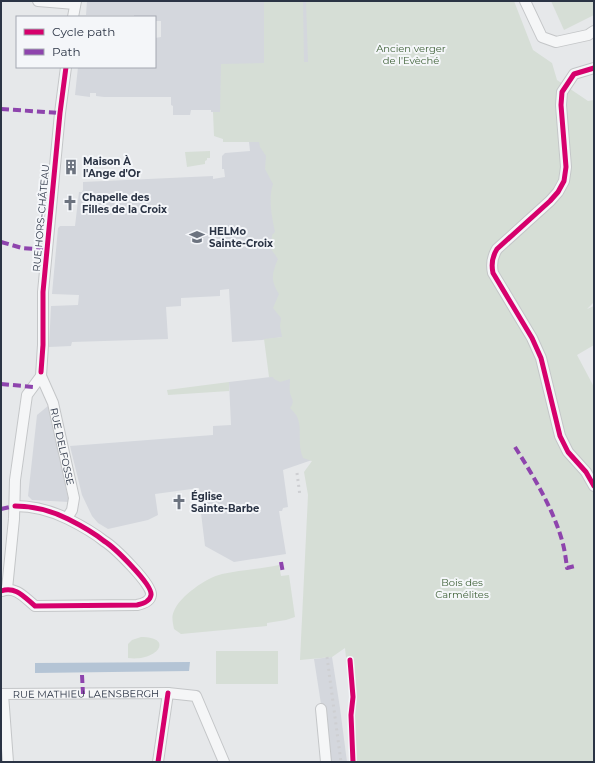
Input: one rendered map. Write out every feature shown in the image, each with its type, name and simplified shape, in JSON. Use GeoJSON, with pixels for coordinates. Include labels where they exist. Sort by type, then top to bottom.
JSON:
{"type":"FeatureCollection","features":[{"type":"Feature","properties":{"kind":"street"},"geometry":{"type":"LineString","coordinates":[[38,1],[75,2],[73,16]]}},
{"type":"Feature","properties":{"kind":"street"},"geometry":{"type":"LineString","coordinates":[[525,1],[542,37],[556,42],[588,35],[594,31]]}},
{"type":"Feature","properties":{"kind":"street","name":"RUE HORS-CHÂTEAU"},"geometry":{"type":"LineString","coordinates":[[41,374],[43,344],[43,292],[60,113],[66,68]]}},
{"type":"Feature","properties":{"kind":"street"},"geometry":{"type":"LineString","coordinates":[[594,68],[574,74],[567,82],[562,92],[560,105],[566,166],[564,181],[558,192],[550,201],[497,249],[493,256],[491,265],[493,273],[532,338],[541,358],[560,436],[568,452],[586,472],[594,486]]}},
{"type":"Feature","properties":{"kind":"street"},"geometry":{"type":"LineString","coordinates":[[15,506],[42,509],[67,518],[106,542],[146,583],[150,589],[151,595],[149,599],[143,604],[137,605],[35,606],[22,594],[14,590],[4,590],[27,395],[41,374]]}},
{"type":"Feature","properties":{"kind":"street","name":"RUE DELFOSSE"},"geometry":{"type":"LineString","coordinates":[[41,374],[53,403],[74,498],[72,510],[67,518]]}},
{"type":"Feature","properties":{"kind":"street"},"geometry":{"type":"LineString","coordinates":[[158,762],[168,693]]}},
{"type":"Feature","properties":{"kind":"street","name":"RUE MATHIEU LAENSBERGH"},"geometry":{"type":"LineString","coordinates":[[2,694],[168,693],[196,696],[224,762]]}},
{"type":"Feature","properties":{"kind":"street"},"geometry":{"type":"LineString","coordinates":[[2,694],[8,762]]}},
{"type":"Feature","properties":{"kind":"street"},"geometry":{"type":"LineString","coordinates":[[320,709],[326,762]]}},
{"type":"Feature","properties":{"kind":"shaded area"},"geometry":{"type":"Polygon","coordinates":[[[87,1],[348,1],[345,328],[262,340],[232,342],[229,289],[220,290],[220,296],[181,298],[181,306],[166,307],[168,339],[72,342],[71,346],[49,347],[51,306],[78,305],[79,295],[52,294],[58,228],[60,226],[75,226],[79,192],[82,192],[83,190],[83,182],[213,176],[213,179],[225,177],[224,169],[222,169],[222,156],[225,153],[250,151],[249,142],[245,142],[241,113],[191,110],[190,115],[173,115],[171,97],[104,97],[96,96],[96,93],[90,93],[90,97],[75,95],[78,68],[156,68],[156,38],[161,37],[161,21],[156,21],[156,16],[86,15],[87,1]]]}},
{"type":"Feature","properties":{"kind":"shaded area"},"geometry":{"type":"Polygon","coordinates":[[[303,373],[312,460],[283,470],[288,507],[283,508],[282,511],[279,511],[286,554],[234,562],[205,546],[201,513],[203,512],[199,488],[155,494],[158,515],[148,520],[108,529],[98,523],[92,516],[82,495],[70,446],[213,435],[213,426],[231,425],[229,382],[303,373]]]}},
{"type":"Feature","properties":{"kind":"shaded area"},"geometry":{"type":"Polygon","coordinates":[[[48,406],[69,502],[32,500],[28,496],[37,415],[48,406]]]}},
{"type":"Feature","properties":{"kind":"shaded area"},"geometry":{"type":"Polygon","coordinates":[[[332,657],[347,762],[330,762],[314,659],[332,657]]]}},
{"type":"Feature","properties":{"kind":"green space"},"geometry":{"type":"Polygon","coordinates":[[[264,1],[303,1],[304,62],[308,62],[306,1],[514,1],[533,50],[552,63],[557,80],[588,101],[594,100],[594,302],[587,309],[594,306],[594,345],[577,355],[594,387],[594,762],[357,762],[345,648],[332,657],[300,660],[308,495],[304,472],[312,461],[303,458],[301,453],[300,428],[298,419],[290,408],[293,402],[290,391],[290,379],[280,382],[273,377],[269,377],[264,339],[282,337],[280,326],[281,318],[273,308],[279,294],[273,280],[274,268],[278,259],[271,249],[272,235],[275,232],[271,202],[273,184],[265,169],[266,156],[260,147],[259,142],[223,142],[223,139],[214,136],[213,112],[220,112],[221,64],[264,63],[264,1]]]}},
{"type":"Feature","properties":{"kind":"green space"},"geometry":{"type":"Polygon","coordinates":[[[551,1],[594,1],[594,15],[564,30],[551,1]]]}},
{"type":"Feature","properties":{"kind":"green space"},"geometry":{"type":"Polygon","coordinates":[[[210,151],[210,158],[207,158],[205,164],[187,167],[185,152],[210,151]]]}},
{"type":"Feature","properties":{"kind":"green space"},"geometry":{"type":"Polygon","coordinates":[[[229,382],[229,391],[168,395],[167,390],[229,382]]]}},
{"type":"Feature","properties":{"kind":"green space"},"geometry":{"type":"Polygon","coordinates":[[[279,565],[281,576],[289,575],[295,617],[267,623],[267,626],[181,634],[174,629],[172,620],[174,611],[182,599],[194,588],[209,579],[222,574],[279,565]]]}},
{"type":"Feature","properties":{"kind":"green space"},"geometry":{"type":"Polygon","coordinates":[[[141,637],[151,638],[157,641],[159,645],[158,649],[154,653],[147,656],[128,658],[128,644],[132,640],[141,637]]]}},
{"type":"Feature","properties":{"kind":"green space"},"geometry":{"type":"Polygon","coordinates":[[[216,651],[278,651],[278,684],[216,684],[216,651]]]}},
{"type":"Feature","properties":{"kind":"water"},"geometry":{"type":"Polygon","coordinates":[[[190,662],[189,671],[35,673],[35,663],[190,662]]]}},
{"type":"Feature","properties":{"kind":"railway"},"geometry":{"type":"LineString","coordinates":[[297,473],[300,496]]}},
{"type":"Feature","properties":{"kind":"railway"},"geometry":{"type":"LineString","coordinates":[[327,657],[341,762]]}},
{"type":"Feature","properties":{"kind":"marked path"},"geometry":{"type":"LineString","coordinates":[[1,109],[60,113]]}},
{"type":"Feature","properties":{"kind":"marked path"},"geometry":{"type":"LineString","coordinates":[[1,242],[22,248],[47,250]]}},
{"type":"Feature","properties":{"kind":"marked path"},"geometry":{"type":"LineString","coordinates":[[1,384],[34,387]]}},
{"type":"Feature","properties":{"kind":"marked path"},"geometry":{"type":"LineString","coordinates":[[515,447],[549,506],[563,544],[567,568],[575,566]]}},
{"type":"Feature","properties":{"kind":"marked path"},"geometry":{"type":"LineString","coordinates":[[1,509],[15,506]]}},
{"type":"Feature","properties":{"kind":"marked path"},"geometry":{"type":"LineString","coordinates":[[281,562],[283,573]]}},
{"type":"Feature","properties":{"kind":"marked path"},"geometry":{"type":"LineString","coordinates":[[82,675],[83,694]]}},
{"type":"Feature","properties":{"kind":"cycle path"},"geometry":{"type":"LineString","coordinates":[[41,372],[43,345],[43,292],[60,113],[66,68]]}},
{"type":"Feature","properties":{"kind":"cycle path"},"geometry":{"type":"LineString","coordinates":[[594,68],[574,74],[562,92],[561,105],[566,167],[564,181],[558,192],[550,201],[497,249],[492,264],[493,273],[532,338],[541,358],[560,436],[568,452],[586,472],[594,486]]}},
{"type":"Feature","properties":{"kind":"cycle path"},"geometry":{"type":"LineString","coordinates":[[1,591],[11,590],[20,593],[35,606],[137,605],[147,601],[151,595],[146,583],[132,566],[109,545],[82,526],[49,511],[15,506]]}},
{"type":"Feature","properties":{"kind":"cycle path"},"geometry":{"type":"LineString","coordinates":[[350,660],[353,697],[351,715],[353,762]]}},
{"type":"Feature","properties":{"kind":"cycle path"},"geometry":{"type":"LineString","coordinates":[[158,762],[168,693]]}},
{"type":"Feature","properties":{"kind":"place","name":"Maison À l'Ange d'Or"},"geometry":{"type":"Point","coordinates":[71,167]}},
{"type":"Feature","properties":{"kind":"place","name":"Chapelle des Filles de la Croix"},"geometry":{"type":"Point","coordinates":[70,203]}},
{"type":"Feature","properties":{"kind":"place","name":"HELMo Sainte-Croix"},"geometry":{"type":"Point","coordinates":[197,237]}},
{"type":"Feature","properties":{"kind":"place","name":"Église Sainte-Barbe"},"geometry":{"type":"Point","coordinates":[179,502]}},
{"type":"Feature","properties":{"kind":"park label","name":"Ancien verger de l'Evèché"},"geometry":{"type":"Point","coordinates":[411,54]}},
{"type":"Feature","properties":{"kind":"park label","name":"Bois des Carmélites"},"geometry":{"type":"Point","coordinates":[462,588]}}]}
